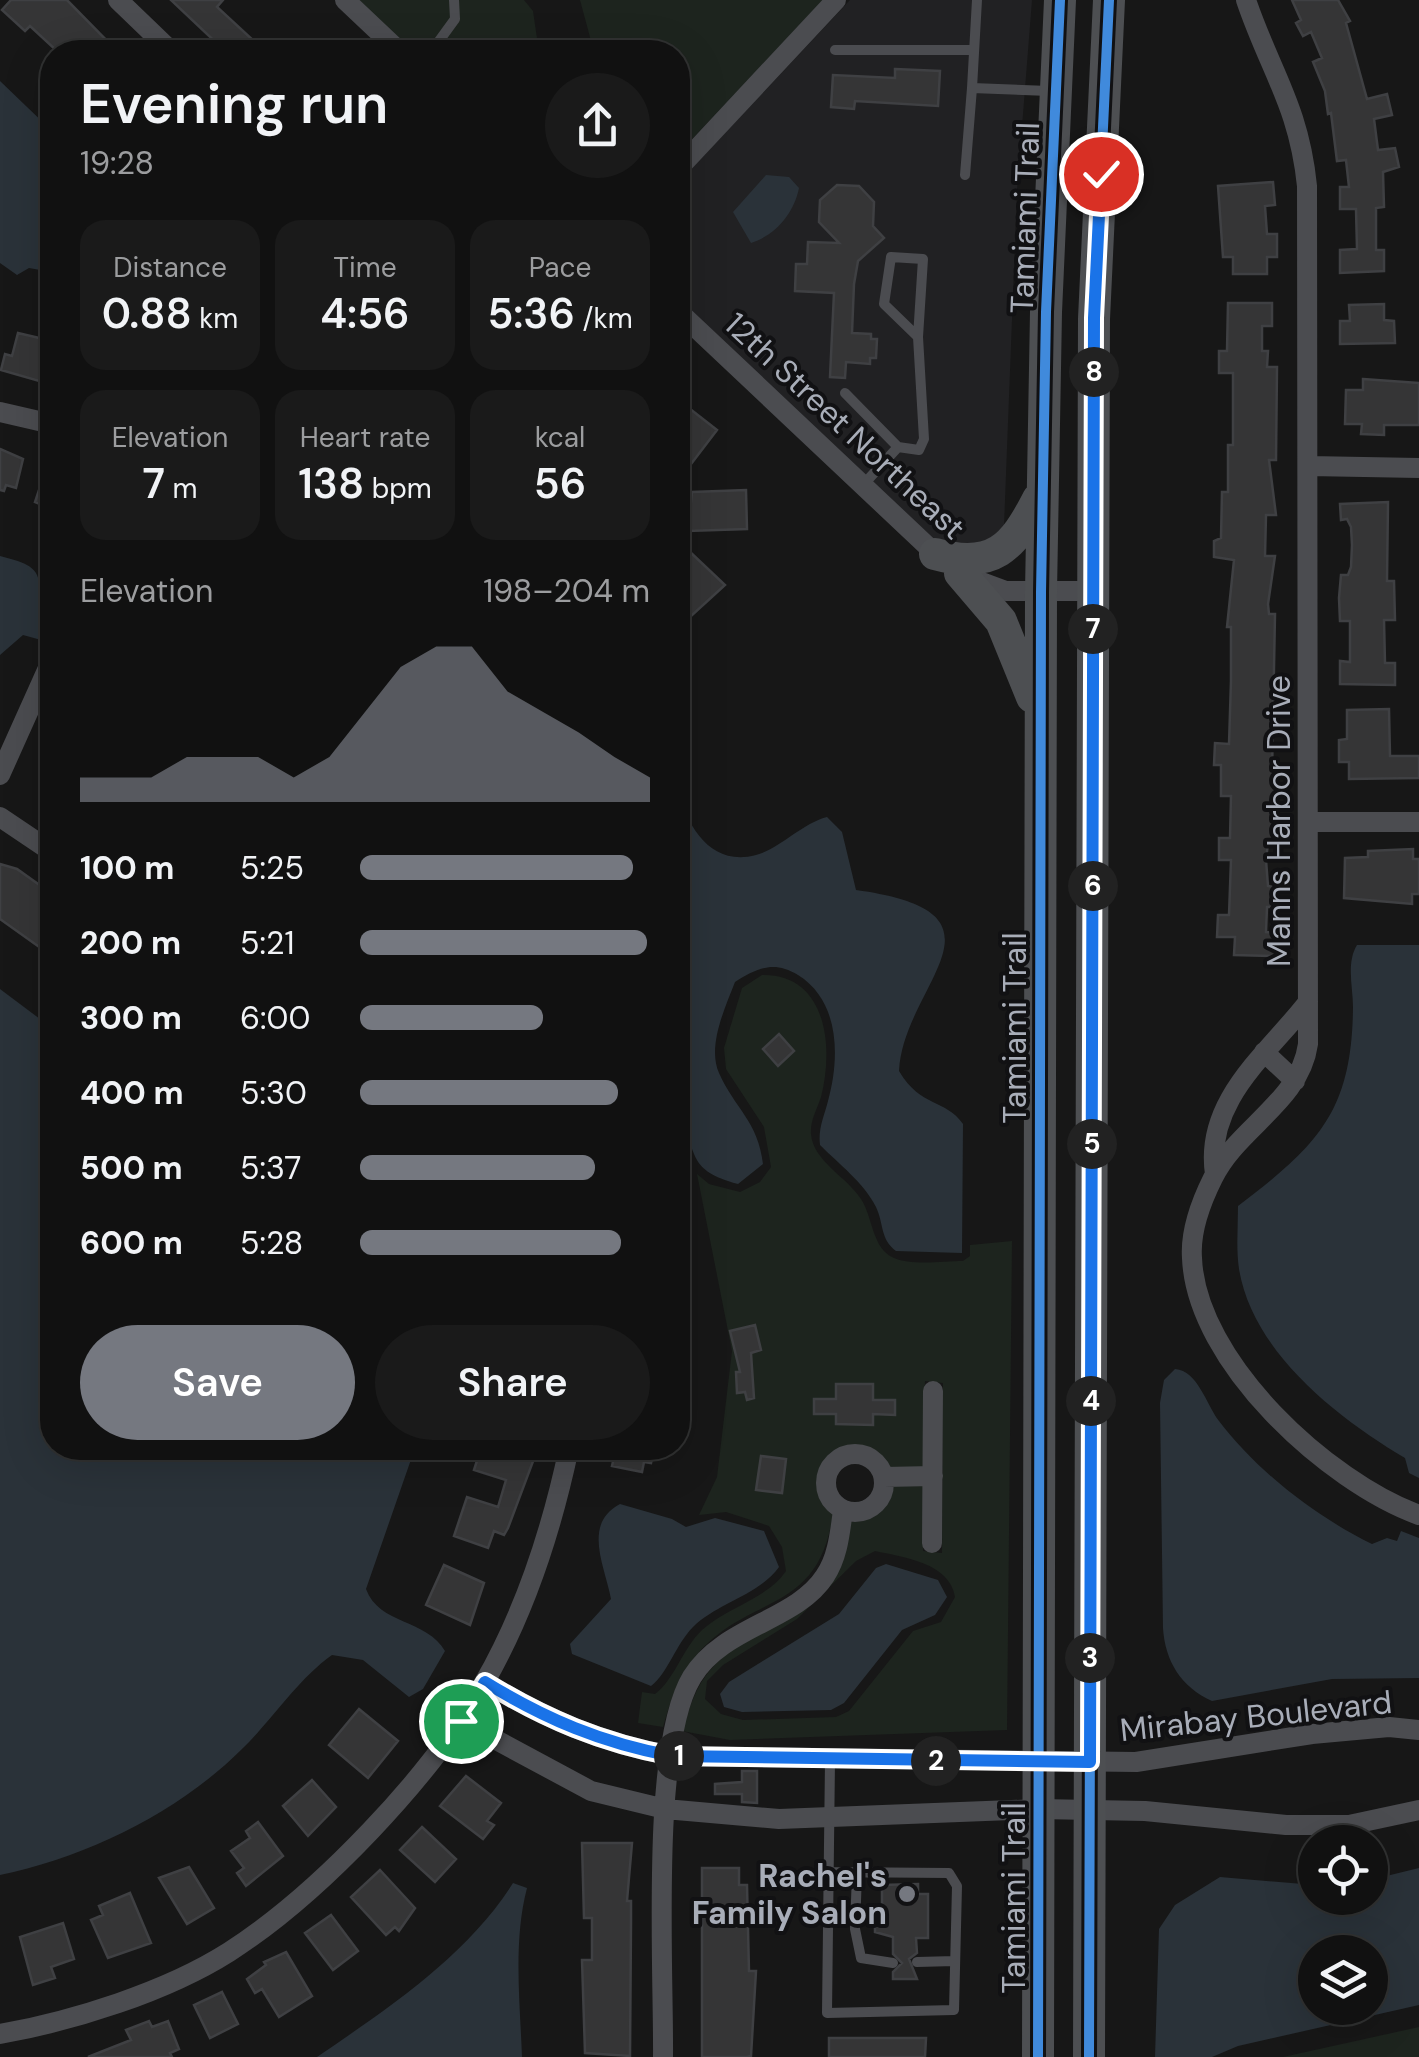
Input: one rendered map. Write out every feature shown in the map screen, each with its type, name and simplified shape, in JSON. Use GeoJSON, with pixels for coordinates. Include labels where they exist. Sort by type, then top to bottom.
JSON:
{"type":"FeatureCollection","features":[{"type":"Feature","properties":{"kind":"main road","name":"Tamiami Trail"},"geometry":{"type":"LineString","coordinates":[[1038,2057],[1040,592],[1060,0]]}},
{"type":"Feature","properties":{"kind":"main road"},"geometry":{"type":"LineString","coordinates":[[1089,2057],[1094,318],[1110,0]]}},
{"type":"Feature","properties":{"kind":"main road"},"geometry":{"type":"LineString","coordinates":[[1040,720],[1001,620],[948,564],[1005,549],[1020,534],[1042,490]]}},
{"type":"Feature","properties":{"kind":"street"},"geometry":{"type":"LineString","coordinates":[[118,0],[160,40]]}},
{"type":"Feature","properties":{"kind":"street"},"geometry":{"type":"LineString","coordinates":[[345,0],[387,40]]}},
{"type":"Feature","properties":{"kind":"street"},"geometry":{"type":"LineString","coordinates":[[690,155],[836,0]]}},
{"type":"Feature","properties":{"kind":"street","name":"Manns Harbor Drive"},"geometry":{"type":"LineString","coordinates":[[1246,0],[1290,97],[1303,142],[1310,330],[1308,1002],[1304,1070],[1214,1174],[1197,1216],[1192,1256],[1196,1285],[1216,1334],[1281,1423],[1333,1468],[1419,1516]]}},
{"type":"Feature","properties":{"kind":"street","name":"12th Street Northeast"},"geometry":{"type":"LineString","coordinates":[[690,323],[948,564],[1006,590],[1094,591]]}},
{"type":"Feature","properties":{"kind":"street"},"geometry":{"type":"LineString","coordinates":[[0,412],[40,421]]}},
{"type":"Feature","properties":{"kind":"street"},"geometry":{"type":"LineString","coordinates":[[1309,466],[1419,468]]}},
{"type":"Feature","properties":{"kind":"street"},"geometry":{"type":"LineString","coordinates":[[0,775],[40,686]]}},
{"type":"Feature","properties":{"kind":"street"},"geometry":{"type":"LineString","coordinates":[[0,817],[40,844]]}},
{"type":"Feature","properties":{"kind":"street"},"geometry":{"type":"LineString","coordinates":[[1309,822],[1419,822]]}},
{"type":"Feature","properties":{"kind":"street"},"geometry":{"type":"LineString","coordinates":[[1214,1174],[1212,1158],[1241,1078],[1308,1002]]}},
{"type":"Feature","properties":{"kind":"street"},"geometry":{"type":"LineString","coordinates":[[1264,1052],[1295,1081]]}},
{"type":"Feature","properties":{"kind":"street"},"geometry":{"type":"LineString","coordinates":[[932,1543],[934,1391]]}},
{"type":"Feature","properties":{"kind":"street"},"geometry":{"type":"LineString","coordinates":[[866,1456],[884,1477],[877,1503],[862,1512],[844,1510],[827,1490],[828,1474],[838,1460],[866,1456]]}},
{"type":"Feature","properties":{"kind":"street"},"geometry":{"type":"LineString","coordinates":[[0,2034],[124,2001],[228,1952],[313,1886],[405,1790],[461,1721],[485,1682],[536,1564],[566,1460]]}},
{"type":"Feature","properties":{"kind":"street"},"geometry":{"type":"LineString","coordinates":[[884,1477],[933,1476]]}},
{"type":"Feature","properties":{"kind":"street"},"geometry":{"type":"LineString","coordinates":[[664,2057],[665,1808],[672,1730],[691,1678],[724,1643],[814,1590],[826,1574],[838,1544],[844,1510]]}},
{"type":"Feature","properties":{"kind":"street","name":"Mirabay Boulevard"},"geometry":{"type":"LineString","coordinates":[[485,1682],[542,1717],[618,1746],[672,1756],[1136,1762],[1213,1753],[1312,1734],[1389,1727],[1419,1730]]}},
{"type":"Feature","properties":{"kind":"street"},"geometry":{"type":"LineString","coordinates":[[461,1721],[590,1791],[665,1808],[779,1819],[1039,1809],[1192,1813],[1302,1825],[1349,1825],[1419,1810]]}},
{"type":"Feature","properties":{"kind":"lane"},"geometry":{"type":"LineString","coordinates":[[439,40],[454,20],[454,0]]}},
{"type":"Feature","properties":{"kind":"lane"},"geometry":{"type":"LineString","coordinates":[[964,174],[977,0]]}},
{"type":"Feature","properties":{"kind":"lane"},"geometry":{"type":"LineString","coordinates":[[835,50],[973,50]]}},
{"type":"Feature","properties":{"kind":"lane"},"geometry":{"type":"LineString","coordinates":[[972,88],[1055,92]]}},
{"type":"Feature","properties":{"kind":"lane"},"geometry":{"type":"LineString","coordinates":[[844,393],[898,447],[919,450],[924,439],[918,338],[923,259],[891,257],[884,304],[918,338]]}},
{"type":"Feature","properties":{"kind":"lane"},"geometry":{"type":"LineString","coordinates":[[862,486],[898,447]]}},
{"type":"Feature","properties":{"kind":"lane"},"geometry":{"type":"LineString","coordinates":[[827,1872],[949,1874],[957,1886],[954,2010],[827,2013],[827,1872],[827,1816],[830,1760]]}},
{"type":"Feature","properties":{"kind":"lane"},"geometry":{"type":"LineString","coordinates":[[856,1872],[855,1929],[861,1958],[893,1963]]}},
{"type":"Feature","properties":{"kind":"lane"},"geometry":{"type":"LineString","coordinates":[[917,1962],[955,1961]]}},
{"type":"Feature","properties":{"kind":"shaded area"},"geometry":{"type":"Polygon","coordinates":[[[358,0],[524,0],[533,11],[537,40],[400,40],[358,0]]]}},
{"type":"Feature","properties":{"kind":"shaded area"},"geometry":{"type":"Polygon","coordinates":[[[580,0],[823,0],[690,141],[690,40],[591,40],[580,0]]]}},
{"type":"Feature","properties":{"kind":"shaded area"},"geometry":{"type":"Polygon","coordinates":[[[850,0],[1032,0],[1017,190],[1004,526],[996,542],[939,546],[690,310],[690,170],[850,0]]]}},
{"type":"Feature","properties":{"kind":"shaded area"},"geometry":{"type":"Polygon","coordinates":[[[0,81],[40,119],[40,270],[29,268],[17,275],[0,263],[0,81]]]}},
{"type":"Feature","properties":{"kind":"shaded area"},"geometry":{"type":"Polygon","coordinates":[[[766,175],[789,177],[799,188],[782,222],[751,243],[733,212],[766,175]]]}},
{"type":"Feature","properties":{"kind":"shaded area"},"geometry":{"type":"Polygon","coordinates":[[[0,556],[28,566],[37,575],[40,640],[23,635],[0,655],[0,556]]]}},
{"type":"Feature","properties":{"kind":"shaded area"},"geometry":{"type":"Polygon","coordinates":[[[827,817],[842,832],[856,890],[906,901],[934,916],[944,934],[942,956],[905,1039],[899,1071],[916,1091],[949,1110],[963,1124],[962,1253],[896,1251],[885,1236],[871,1198],[820,1145],[834,1067],[833,1032],[822,1000],[812,986],[789,970],[766,968],[735,982],[716,1039],[719,1073],[751,1126],[763,1164],[738,1184],[710,1173],[696,1159],[690,1144],[690,821],[714,850],[740,857],[765,852],[827,817]]]}},
{"type":"Feature","properties":{"kind":"shaded area"},"geometry":{"type":"Polygon","coordinates":[[[1357,945],[1419,945],[1419,1478],[1409,1473],[1405,1458],[1327,1403],[1280,1355],[1247,1300],[1239,1269],[1238,1206],[1309,1144],[1337,1100],[1351,1043],[1351,967],[1357,945]]]}},
{"type":"Feature","properties":{"kind":"shaded area"},"geometry":{"type":"Polygon","coordinates":[[[762,975],[784,978],[813,1000],[821,1017],[826,1057],[821,1097],[812,1124],[813,1144],[861,1199],[877,1240],[887,1254],[910,1262],[963,1261],[970,1256],[970,1245],[1012,1241],[1007,1730],[730,1740],[682,1731],[697,1690],[712,1668],[756,1633],[815,1598],[831,1581],[843,1556],[851,1522],[880,1512],[894,1486],[923,1486],[923,1551],[942,1553],[943,1383],[925,1381],[923,1467],[890,1467],[878,1453],[856,1446],[830,1454],[818,1484],[822,1499],[833,1514],[825,1547],[813,1571],[778,1600],[716,1636],[695,1657],[675,1690],[663,1727],[638,1723],[642,1692],[655,1694],[662,1688],[702,1630],[768,1589],[786,1571],[782,1547],[769,1526],[726,1512],[699,1515],[717,1477],[732,1351],[697,1174],[709,1184],[740,1192],[760,1182],[771,1167],[764,1127],[726,1069],[724,1048],[742,988],[762,975]],[[875,1551],[856,1561],[797,1619],[723,1665],[707,1681],[705,1699],[721,1714],[743,1720],[836,1717],[849,1711],[913,1631],[941,1622],[955,1597],[944,1576],[935,1569],[875,1551]]]}},
{"type":"Feature","properties":{"kind":"shaded area"},"geometry":{"type":"Polygon","coordinates":[[[0,989],[40,1019],[40,1460],[411,1460],[366,1589],[381,1609],[427,1633],[445,1651],[423,1689],[409,1697],[363,1660],[332,1655],[242,1749],[190,1793],[98,1844],[0,1875],[0,989]]]}},
{"type":"Feature","properties":{"kind":"shaded area"},"geometry":{"type":"Polygon","coordinates":[[[1175,1369],[1196,1382],[1219,1421],[1251,1458],[1309,1506],[1372,1544],[1387,1538],[1397,1541],[1401,1531],[1419,1538],[1419,1678],[1332,1679],[1212,1701],[1183,1680],[1171,1662],[1163,1628],[1160,1403],[1164,1380],[1175,1369]]]}},
{"type":"Feature","properties":{"kind":"shaded area"},"geometry":{"type":"Polygon","coordinates":[[[620,1504],[686,1527],[715,1518],[764,1531],[779,1567],[761,1585],[693,1627],[651,1686],[572,1654],[570,1644],[611,1599],[599,1534],[608,1512],[620,1504]]]}},
{"type":"Feature","properties":{"kind":"shaded area"},"geometry":{"type":"Polygon","coordinates":[[[886,1564],[938,1580],[947,1597],[935,1615],[902,1630],[844,1703],[831,1710],[742,1712],[724,1707],[720,1694],[729,1682],[839,1614],[876,1568],[886,1564]]]}},
{"type":"Feature","properties":{"kind":"shaded area"},"geometry":{"type":"Polygon","coordinates":[[[1419,1868],[1419,2005],[1388,2012],[1388,1935],[1298,1935],[1298,2025],[1331,2025],[1238,2046],[1212,2057],[1155,2057],[1159,1929],[1175,1905],[1220,1877],[1298,1884],[1298,1915],[1388,1915],[1388,1876],[1419,1868]]]}},
{"type":"Feature","properties":{"kind":"shaded area"},"geometry":{"type":"Polygon","coordinates":[[[513,1883],[527,1888],[519,1950],[522,2057],[317,2057],[398,2000],[449,1957],[473,1934],[513,1883]]]}},
{"type":"Feature","properties":{"kind":"shaded area"},"geometry":{"type":"Polygon","coordinates":[[[1419,2027],[1419,2057],[1283,2057],[1419,2027]]]}},
{"type":"Feature","properties":{"kind":"building"},"geometry":{"type":"Polygon","coordinates":[[[11,0],[67,0],[106,40],[45,40],[30,26],[25,31],[2,10],[11,0]]]}},
{"type":"Feature","properties":{"kind":"building"},"geometry":{"type":"Polygon","coordinates":[[[171,0],[223,0],[217,7],[253,40],[213,40],[171,0]]]}},
{"type":"Feature","properties":{"kind":"building"},"geometry":{"type":"Polygon","coordinates":[[[1292,0],[1338,0],[1350,21],[1346,23],[1367,99],[1387,94],[1392,115],[1374,119],[1378,150],[1395,148],[1399,167],[1383,172],[1384,207],[1376,208],[1376,250],[1384,250],[1384,271],[1340,273],[1340,250],[1357,249],[1356,209],[1340,209],[1340,187],[1349,187],[1346,160],[1337,161],[1331,113],[1328,114],[1325,91],[1313,62],[1322,58],[1311,32],[1303,36],[1296,23],[1301,20],[1292,0]]]}},
{"type":"Feature","properties":{"kind":"building"},"geometry":{"type":"Polygon","coordinates":[[[895,69],[940,71],[938,106],[855,101],[854,109],[831,107],[833,75],[895,78],[895,69]]]}},
{"type":"Feature","properties":{"kind":"building"},"geometry":{"type":"Polygon","coordinates":[[[1273,182],[1275,205],[1265,206],[1267,234],[1277,234],[1277,257],[1267,257],[1267,274],[1233,274],[1233,257],[1223,257],[1218,186],[1273,182]]]}},
{"type":"Feature","properties":{"kind":"building"},"geometry":{"type":"Polygon","coordinates":[[[837,185],[859,186],[874,202],[873,226],[884,238],[858,261],[854,284],[852,333],[871,334],[871,339],[877,339],[876,358],[870,358],[870,364],[846,362],[845,378],[830,377],[834,293],[795,291],[796,264],[807,264],[808,242],[839,243],[819,222],[820,200],[837,185]]]}},
{"type":"Feature","properties":{"kind":"building"},"geometry":{"type":"Polygon","coordinates":[[[1228,303],[1272,303],[1272,326],[1262,326],[1262,351],[1268,351],[1267,367],[1277,367],[1276,460],[1269,460],[1276,515],[1266,515],[1265,556],[1275,556],[1268,604],[1269,614],[1275,614],[1272,774],[1276,774],[1278,843],[1268,843],[1268,886],[1274,887],[1274,907],[1267,907],[1266,932],[1276,933],[1276,956],[1234,955],[1235,937],[1217,937],[1218,915],[1229,915],[1231,860],[1219,860],[1219,838],[1230,838],[1231,796],[1221,796],[1221,765],[1214,765],[1215,743],[1229,744],[1231,681],[1231,627],[1227,627],[1234,560],[1214,557],[1214,541],[1221,538],[1222,492],[1228,492],[1228,445],[1233,445],[1233,373],[1219,373],[1219,351],[1227,351],[1228,303]]]}},
{"type":"Feature","properties":{"kind":"building"},"geometry":{"type":"Polygon","coordinates":[[[1384,304],[1384,320],[1394,321],[1395,343],[1340,344],[1340,321],[1350,321],[1349,305],[1384,304]]]}},
{"type":"Feature","properties":{"kind":"building"},"geometry":{"type":"Polygon","coordinates":[[[18,333],[40,338],[40,381],[1,370],[5,354],[12,356],[18,333]]]}},
{"type":"Feature","properties":{"kind":"building"},"geometry":{"type":"Polygon","coordinates":[[[1363,379],[1419,383],[1419,425],[1384,425],[1384,435],[1361,434],[1362,424],[1345,424],[1346,390],[1363,390],[1363,379]]]}},
{"type":"Feature","properties":{"kind":"building"},"geometry":{"type":"Polygon","coordinates":[[[690,409],[717,430],[690,465],[690,409]]]}},
{"type":"Feature","properties":{"kind":"building"},"geometry":{"type":"Polygon","coordinates":[[[0,449],[23,459],[16,488],[6,485],[4,491],[0,490],[0,449]]]}},
{"type":"Feature","properties":{"kind":"building"},"geometry":{"type":"Polygon","coordinates":[[[746,490],[747,529],[690,531],[692,492],[746,490]]]}},
{"type":"Feature","properties":{"kind":"building"},"geometry":{"type":"Polygon","coordinates":[[[1388,502],[1387,581],[1394,581],[1395,620],[1384,620],[1385,663],[1395,663],[1395,685],[1340,684],[1340,661],[1350,662],[1350,621],[1340,621],[1339,598],[1341,575],[1348,575],[1351,567],[1352,545],[1351,527],[1347,519],[1341,520],[1340,504],[1388,502]]]}},
{"type":"Feature","properties":{"kind":"building"},"geometry":{"type":"Polygon","coordinates":[[[690,552],[725,585],[690,617],[690,552]]]}},
{"type":"Feature","properties":{"kind":"building"},"geometry":{"type":"Polygon","coordinates":[[[1389,709],[1390,756],[1419,756],[1419,778],[1349,779],[1349,762],[1339,762],[1339,740],[1347,739],[1347,710],[1389,709]]]}},
{"type":"Feature","properties":{"kind":"building"},"geometry":{"type":"Polygon","coordinates":[[[1413,849],[1413,859],[1419,859],[1419,894],[1412,894],[1412,904],[1344,898],[1345,858],[1368,857],[1368,851],[1413,849]]]}},
{"type":"Feature","properties":{"kind":"building"},"geometry":{"type":"Polygon","coordinates":[[[0,864],[17,869],[40,885],[40,947],[0,919],[0,864]]]}},
{"type":"Feature","properties":{"kind":"building"},"geometry":{"type":"Polygon","coordinates":[[[779,1034],[794,1051],[778,1066],[763,1049],[779,1034]]]}},
{"type":"Feature","properties":{"kind":"building"},"geometry":{"type":"Polygon","coordinates":[[[755,1325],[761,1350],[751,1353],[754,1398],[747,1400],[745,1392],[737,1393],[736,1372],[740,1372],[730,1331],[755,1325]]]}},
{"type":"Feature","properties":{"kind":"building"},"geometry":{"type":"Polygon","coordinates":[[[836,1384],[873,1384],[873,1400],[895,1400],[895,1415],[873,1414],[873,1425],[836,1424],[836,1414],[814,1414],[814,1399],[836,1399],[836,1384]]]}},
{"type":"Feature","properties":{"kind":"building"},"geometry":{"type":"Polygon","coordinates":[[[761,1456],[786,1459],[782,1493],[756,1490],[761,1456]]]}},
{"type":"Feature","properties":{"kind":"building"},"geometry":{"type":"Polygon","coordinates":[[[477,1460],[534,1460],[508,1528],[504,1535],[494,1531],[488,1548],[454,1536],[467,1497],[498,1507],[506,1480],[474,1470],[477,1460]]]}},
{"type":"Feature","properties":{"kind":"building"},"geometry":{"type":"Polygon","coordinates":[[[613,1460],[652,1460],[644,1462],[642,1472],[612,1466],[613,1460]]]}},
{"type":"Feature","properties":{"kind":"building"},"geometry":{"type":"Polygon","coordinates":[[[444,1565],[484,1583],[470,1625],[426,1605],[444,1565]]]}},
{"type":"Feature","properties":{"kind":"building"},"geometry":{"type":"Polygon","coordinates":[[[359,1709],[398,1741],[368,1778],[329,1745],[359,1709]]]}},
{"type":"Feature","properties":{"kind":"building"},"geometry":{"type":"Polygon","coordinates":[[[742,1771],[757,1771],[757,1803],[742,1802],[742,1794],[715,1794],[715,1784],[742,1782],[742,1771]]]}},
{"type":"Feature","properties":{"kind":"building"},"geometry":{"type":"Polygon","coordinates":[[[466,1776],[501,1803],[487,1821],[494,1825],[483,1839],[440,1806],[466,1776]]]}},
{"type":"Feature","properties":{"kind":"building"},"geometry":{"type":"Polygon","coordinates":[[[312,1780],[336,1807],[308,1836],[283,1806],[312,1780]]]}},
{"type":"Feature","properties":{"kind":"building"},"geometry":{"type":"Polygon","coordinates":[[[258,1822],[283,1856],[246,1886],[237,1873],[244,1868],[231,1851],[250,1838],[246,1831],[258,1822]]]}},
{"type":"Feature","properties":{"kind":"building"},"geometry":{"type":"Polygon","coordinates":[[[422,1827],[456,1859],[435,1882],[400,1850],[422,1827]]]}},
{"type":"Feature","properties":{"kind":"building"},"geometry":{"type":"Polygon","coordinates":[[[582,1843],[632,1843],[627,1901],[631,1901],[630,2056],[585,2053],[582,1960],[592,1960],[592,1918],[584,1918],[582,1843]]]}},
{"type":"Feature","properties":{"kind":"building"},"geometry":{"type":"Polygon","coordinates":[[[189,1867],[214,1908],[187,1924],[159,1878],[189,1867]]]}},
{"type":"Feature","properties":{"kind":"building"},"geometry":{"type":"Polygon","coordinates":[[[702,1868],[739,1868],[739,1885],[747,1885],[749,1971],[756,1971],[751,2056],[747,2057],[702,2057],[702,1868]]]}},
{"type":"Feature","properties":{"kind":"building"},"geometry":{"type":"Polygon","coordinates":[[[380,1870],[415,1908],[399,1931],[395,1927],[386,1935],[351,1897],[380,1870]]]}},
{"type":"Feature","properties":{"kind":"building"},"geometry":{"type":"Polygon","coordinates":[[[918,1884],[918,1894],[928,1894],[928,1938],[916,1938],[917,1953],[909,1959],[917,1979],[893,1979],[893,1972],[902,1963],[893,1954],[893,1937],[875,1932],[875,1918],[882,1918],[882,1885],[918,1884]]]}},
{"type":"Feature","properties":{"kind":"building"},"geometry":{"type":"Polygon","coordinates":[[[130,1893],[151,1943],[108,1958],[91,1920],[103,1915],[99,1906],[130,1893]]]}},
{"type":"Feature","properties":{"kind":"building"},"geometry":{"type":"Polygon","coordinates":[[[331,1915],[358,1951],[333,1970],[305,1933],[331,1915]]]}},
{"type":"Feature","properties":{"kind":"building"},"geometry":{"type":"Polygon","coordinates":[[[63,1923],[74,1959],[51,1967],[55,1978],[33,1985],[20,1937],[63,1923]]]}},
{"type":"Feature","properties":{"kind":"building"},"geometry":{"type":"Polygon","coordinates":[[[286,1952],[312,1996],[279,2017],[262,1989],[255,1993],[247,1979],[266,1965],[264,1962],[286,1952]]]}},
{"type":"Feature","properties":{"kind":"building"},"geometry":{"type":"Polygon","coordinates":[[[222,1992],[238,2024],[210,2038],[194,2005],[222,1992]]]}},
{"type":"Feature","properties":{"kind":"building"},"geometry":{"type":"Polygon","coordinates":[[[149,2021],[152,2027],[168,2021],[179,2049],[170,2053],[172,2057],[88,2057],[131,2040],[126,2030],[149,2021]]]}},
{"type":"Feature","properties":{"kind":"building"},"geometry":{"type":"Polygon","coordinates":[[[829,2038],[926,2038],[925,2057],[829,2057],[829,2038]]]}},
{"type":"Feature","properties":{"kind":"cycle path"},"geometry":{"type":"LineString","coordinates":[[1038,2057],[1041,592],[1046,312],[1060,0]]}},
{"type":"Feature","properties":{"kind":"cycle path"},"geometry":{"type":"LineString","coordinates":[[1089,2057],[1094,319],[1109,0]]}},
{"type":"Feature","properties":{"kind":"place","name":"Rachel's Family Salon"},"geometry":{"type":"Point","coordinates":[907,1894]}},
{"type":"Feature","properties":{"kind":"route"},"geometry":{"type":"LineString","coordinates":[[461,1721],[485,1682],[542,1717],[618,1746],[672,1756],[1090,1762],[1094,318],[1101,174]]}}]}
